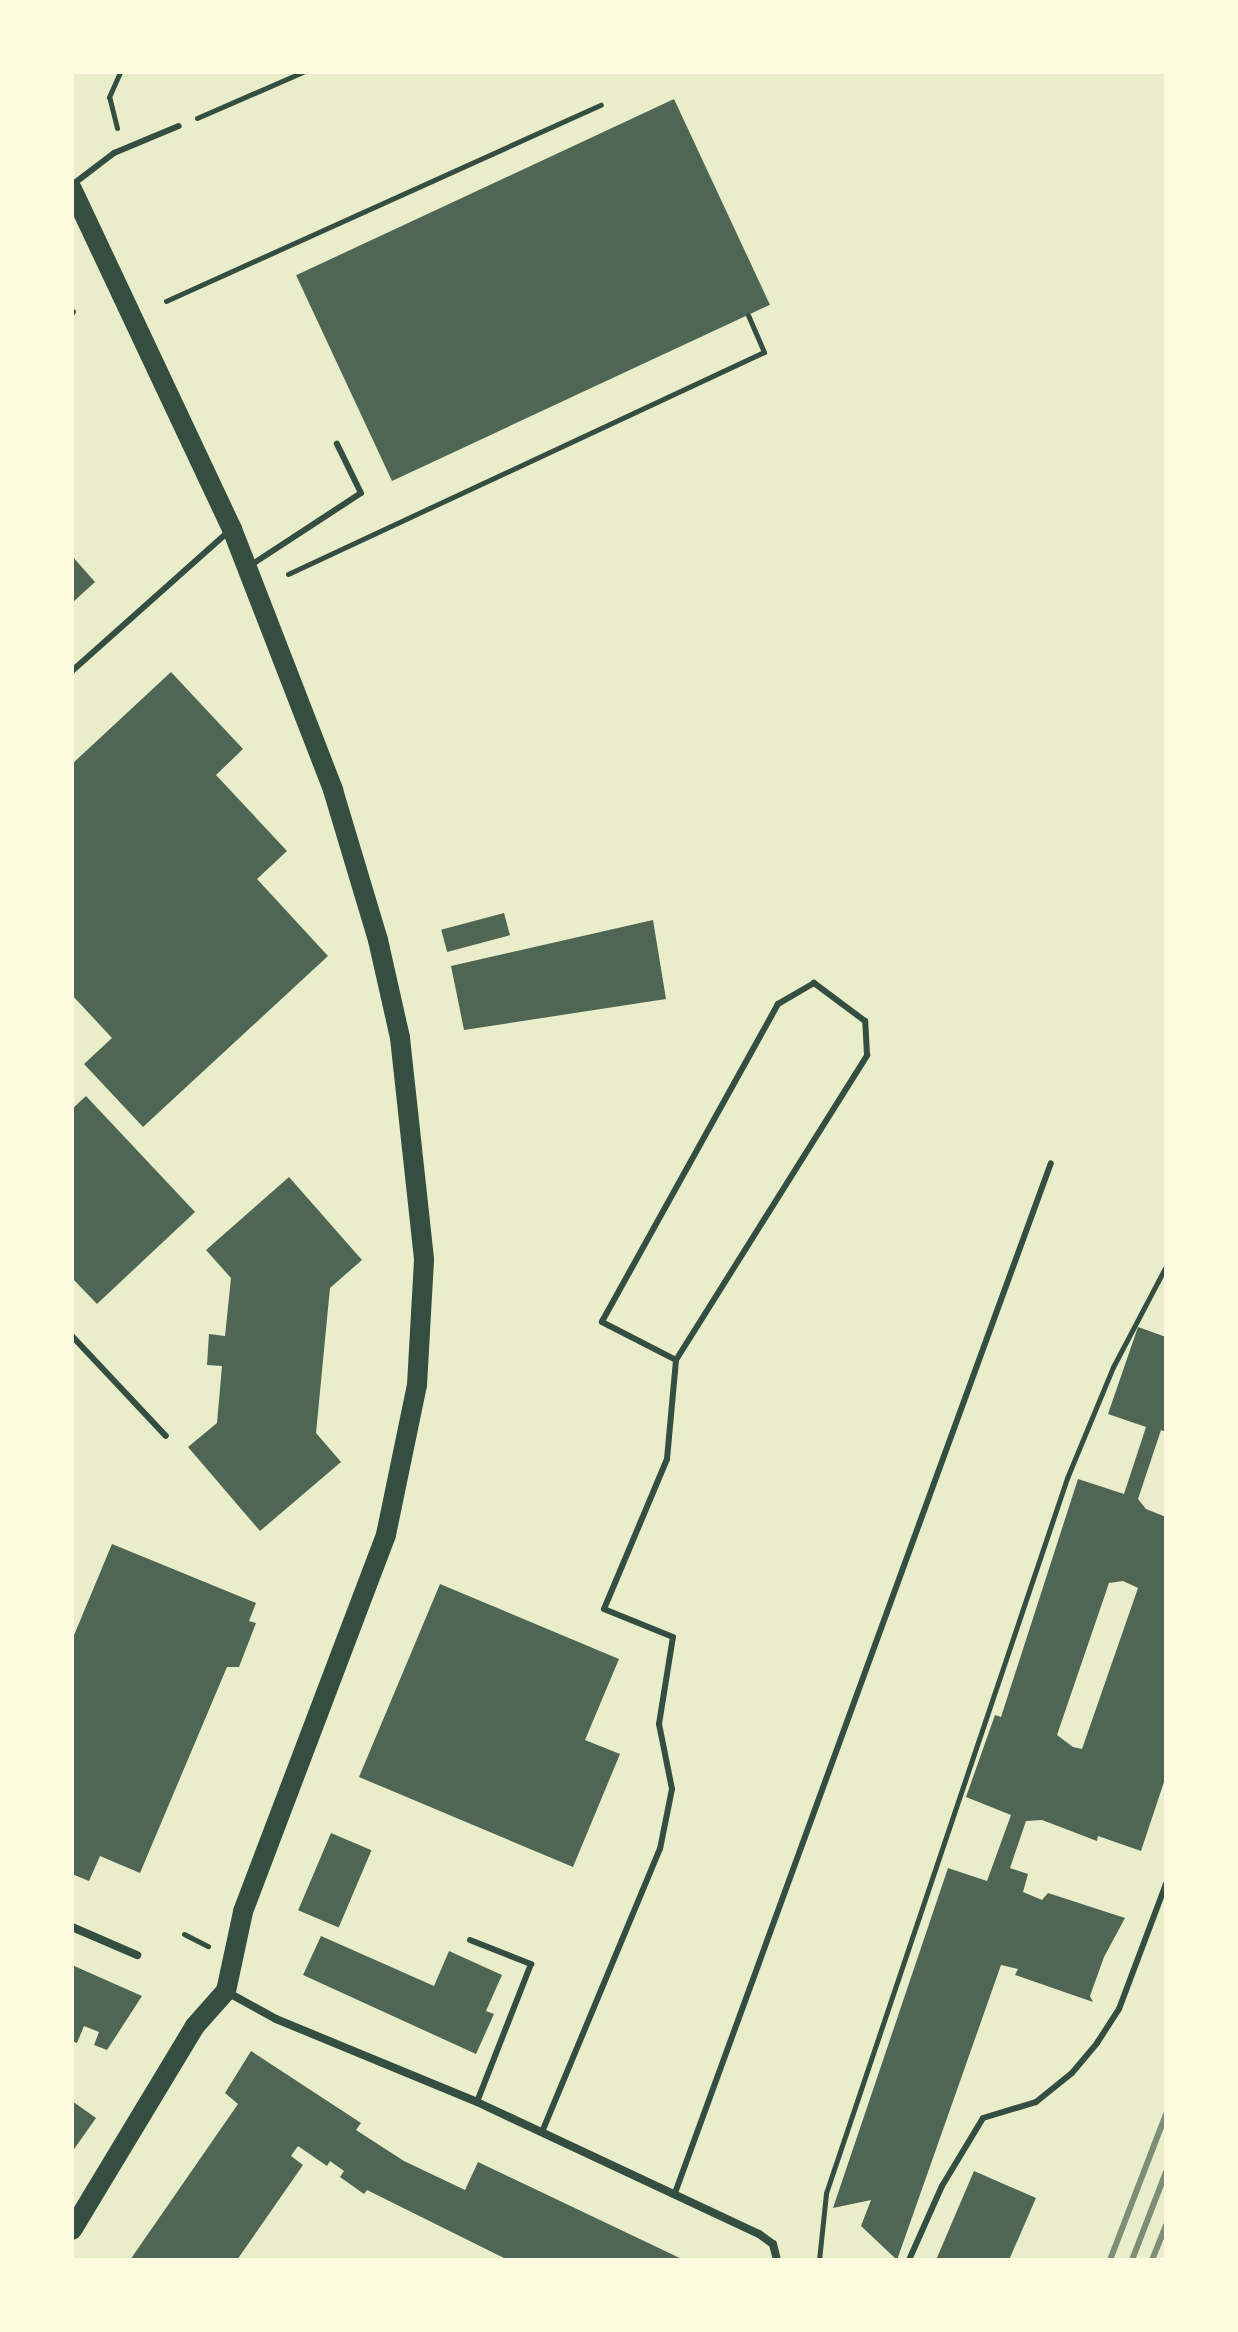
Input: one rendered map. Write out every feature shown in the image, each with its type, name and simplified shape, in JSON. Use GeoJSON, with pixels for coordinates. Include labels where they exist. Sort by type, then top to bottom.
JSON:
{"type":"FeatureCollection","features":[{"type":"Feature","properties":{"kind":"main road"},"geometry":{"type":"LineString","coordinates":[[72,187],[232,529],[333,790],[378,940],[400,1038],[424,1260],[417,1385],[386,1535],[243,1912],[226,1991],[195,2026],[72,2230]]}},
{"type":"Feature","properties":{"kind":"street"},"geometry":{"type":"LineString","coordinates":[[72,1927],[137,1955]]}},
{"type":"Feature","properties":{"kind":"street"},"geometry":{"type":"LineString","coordinates":[[226,1991],[276,2019],[477,2102],[675,2193],[773,2244],[778,2260]]}},
{"type":"Feature","properties":{"kind":"lane"},"geometry":{"type":"LineString","coordinates":[[72,187],[122,149],[179,126]]}},
{"type":"Feature","properties":{"kind":"lane"},"geometry":{"type":"LineString","coordinates":[[248,567],[361,493],[337,444]]}},
{"type":"Feature","properties":{"kind":"lane"},"geometry":{"type":"LineString","coordinates":[[72,671],[232,529]]}},
{"type":"Feature","properties":{"kind":"lane"},"geometry":{"type":"LineString","coordinates":[[542,2132],[660,1849],[672,1789],[659,1724],[673,1637],[604,1609],[667,1459],[676,1360],[867,1055],[865,1021],[814,983],[778,1004],[602,1322],[676,1360]]}},
{"type":"Feature","properties":{"kind":"lane"},"geometry":{"type":"LineString","coordinates":[[675,2193],[1051,1163]]}},
{"type":"Feature","properties":{"kind":"lane"},"geometry":{"type":"LineString","coordinates":[[72,1336],[166,1436]]}},
{"type":"Feature","properties":{"kind":"lane"},"geometry":{"type":"LineString","coordinates":[[909,2260],[942,2186],[983,2118],[1036,2102],[1072,2073],[1097,2043],[1119,2009],[1166,1884]]}},
{"type":"Feature","properties":{"kind":"lane"},"geometry":{"type":"LineString","coordinates":[[470,1940],[531,1964],[477,2102]]}},
{"type":"Feature","properties":{"kind":"path"},"geometry":{"type":"LineString","coordinates":[[120,72],[109,97],[122,149]]}},
{"type":"Feature","properties":{"kind":"path"},"geometry":{"type":"LineString","coordinates":[[179,126],[303,72]]}},
{"type":"Feature","properties":{"kind":"path"},"geometry":{"type":"LineString","coordinates":[[166,301],[601,105]]}},
{"type":"Feature","properties":{"kind":"path"},"geometry":{"type":"LineString","coordinates":[[288,574],[764,352],[748,315]]}},
{"type":"Feature","properties":{"kind":"path"},"geometry":{"type":"LineString","coordinates":[[819,2260],[826,2193],[1067,1478],[1113,1367],[1166,1266]]}},
{"type":"Feature","properties":{"kind":"building"},"geometry":{"type":"Polygon","coordinates":[[[674,99],[770,305],[392,481],[296,275],[674,99]]]}},
{"type":"Feature","properties":{"kind":"building"},"geometry":{"type":"Polygon","coordinates":[[[72,556],[95,582],[72,603],[72,556]]]}},
{"type":"Feature","properties":{"kind":"building"},"geometry":{"type":"Polygon","coordinates":[[[171,672],[243,749],[216,775],[287,851],[257,879],[328,956],[143,1127],[84,1064],[112,1038],[72,995],[72,764],[171,672]]]}},
{"type":"Feature","properties":{"kind":"building"},"geometry":{"type":"Polygon","coordinates":[[[504,913],[510,935],[447,952],[441,930],[504,913]]]}},
{"type":"Feature","properties":{"kind":"building"},"geometry":{"type":"Polygon","coordinates":[[[653,920],[666,999],[464,1030],[451,966],[653,920]]]}},
{"type":"Feature","properties":{"kind":"building"},"geometry":{"type":"Polygon","coordinates":[[[86,1096],[195,1212],[97,1304],[72,1278],[72,1109],[86,1096]]]}},
{"type":"Feature","properties":{"kind":"building"},"geometry":{"type":"Polygon","coordinates":[[[289,1177],[362,1260],[330,1288],[316,1433],[341,1462],[260,1531],[188,1447],[217,1423],[222,1366],[207,1365],[209,1334],[225,1336],[231,1278],[206,1250],[289,1177]]]}},
{"type":"Feature","properties":{"kind":"building"},"geometry":{"type":"Polygon","coordinates":[[[1138,1327],[1166,1337],[1166,1432],[1161,1430],[1138,1499],[1146,1509],[1166,1517],[1166,1776],[1141,1851],[1098,1836],[1097,1841],[1042,1820],[1026,1821],[1010,1868],[1028,1874],[1023,1892],[1042,1900],[1048,1893],[1125,1918],[1104,1957],[1090,1996],[1093,2002],[1015,1975],[1018,1969],[1001,1965],[897,2260],[861,2226],[871,2200],[833,2208],[948,1868],[987,1881],[1011,1815],[966,1797],[995,1715],[1001,1717],[1078,1479],[1124,1494],[1146,1427],[1108,1414],[1138,1327]],[[1123,1581],[1109,1583],[1057,1735],[1073,1747],[1082,1749],[1138,1588],[1123,1581]]]}},
{"type":"Feature","properties":{"kind":"building"},"geometry":{"type":"Polygon","coordinates":[[[112,1544],[256,1603],[249,1621],[256,1623],[239,1667],[227,1667],[140,1873],[100,1856],[89,1881],[72,1874],[72,1640],[112,1544]]]}},
{"type":"Feature","properties":{"kind":"building"},"geometry":{"type":"Polygon","coordinates":[[[440,1584],[619,1659],[585,1740],[620,1754],[573,1867],[359,1777],[440,1584]]]}},
{"type":"Feature","properties":{"kind":"building"},"geometry":{"type":"Polygon","coordinates":[[[331,1833],[372,1850],[339,1928],[298,1910],[331,1833]]]}},
{"type":"Feature","properties":{"kind":"building"},"geometry":{"type":"Polygon","coordinates":[[[321,1936],[434,1986],[449,1951],[502,1975],[486,2011],[494,2014],[476,2054],[303,1975],[321,1936]]]}},
{"type":"Feature","properties":{"kind":"building"},"geometry":{"type":"Polygon","coordinates":[[[72,1965],[142,1996],[107,2050],[94,2045],[99,2032],[84,2026],[77,2043],[72,2041],[72,1965]]]}},
{"type":"Feature","properties":{"kind":"building"},"geometry":{"type":"Polygon","coordinates":[[[251,2051],[361,2123],[356,2130],[404,2161],[465,2190],[478,2162],[684,2260],[508,2260],[367,2190],[364,2194],[340,2177],[344,2171],[330,2161],[327,2166],[298,2146],[291,2156],[303,2165],[237,2260],[130,2260],[238,2104],[225,2093],[251,2051]]]}},
{"type":"Feature","properties":{"kind":"building"},"geometry":{"type":"Polygon","coordinates":[[[72,2101],[96,2118],[72,2152],[72,2101]]]}},
{"type":"Feature","properties":{"kind":"building"},"geometry":{"type":"Polygon","coordinates":[[[974,2171],[1036,2198],[1009,2260],[936,2260],[974,2171]]]}},
{"type":"Feature","properties":{"kind":"railway"},"geometry":{"type":"LineString","coordinates":[[1110,2260],[1166,2114]]}},
{"type":"Feature","properties":{"kind":"railway"},"geometry":{"type":"LineString","coordinates":[[1132,2260],[1166,2172]]}},
{"type":"Feature","properties":{"kind":"railway"},"geometry":{"type":"LineString","coordinates":[[1152,2260],[1166,2226]]}}]}
